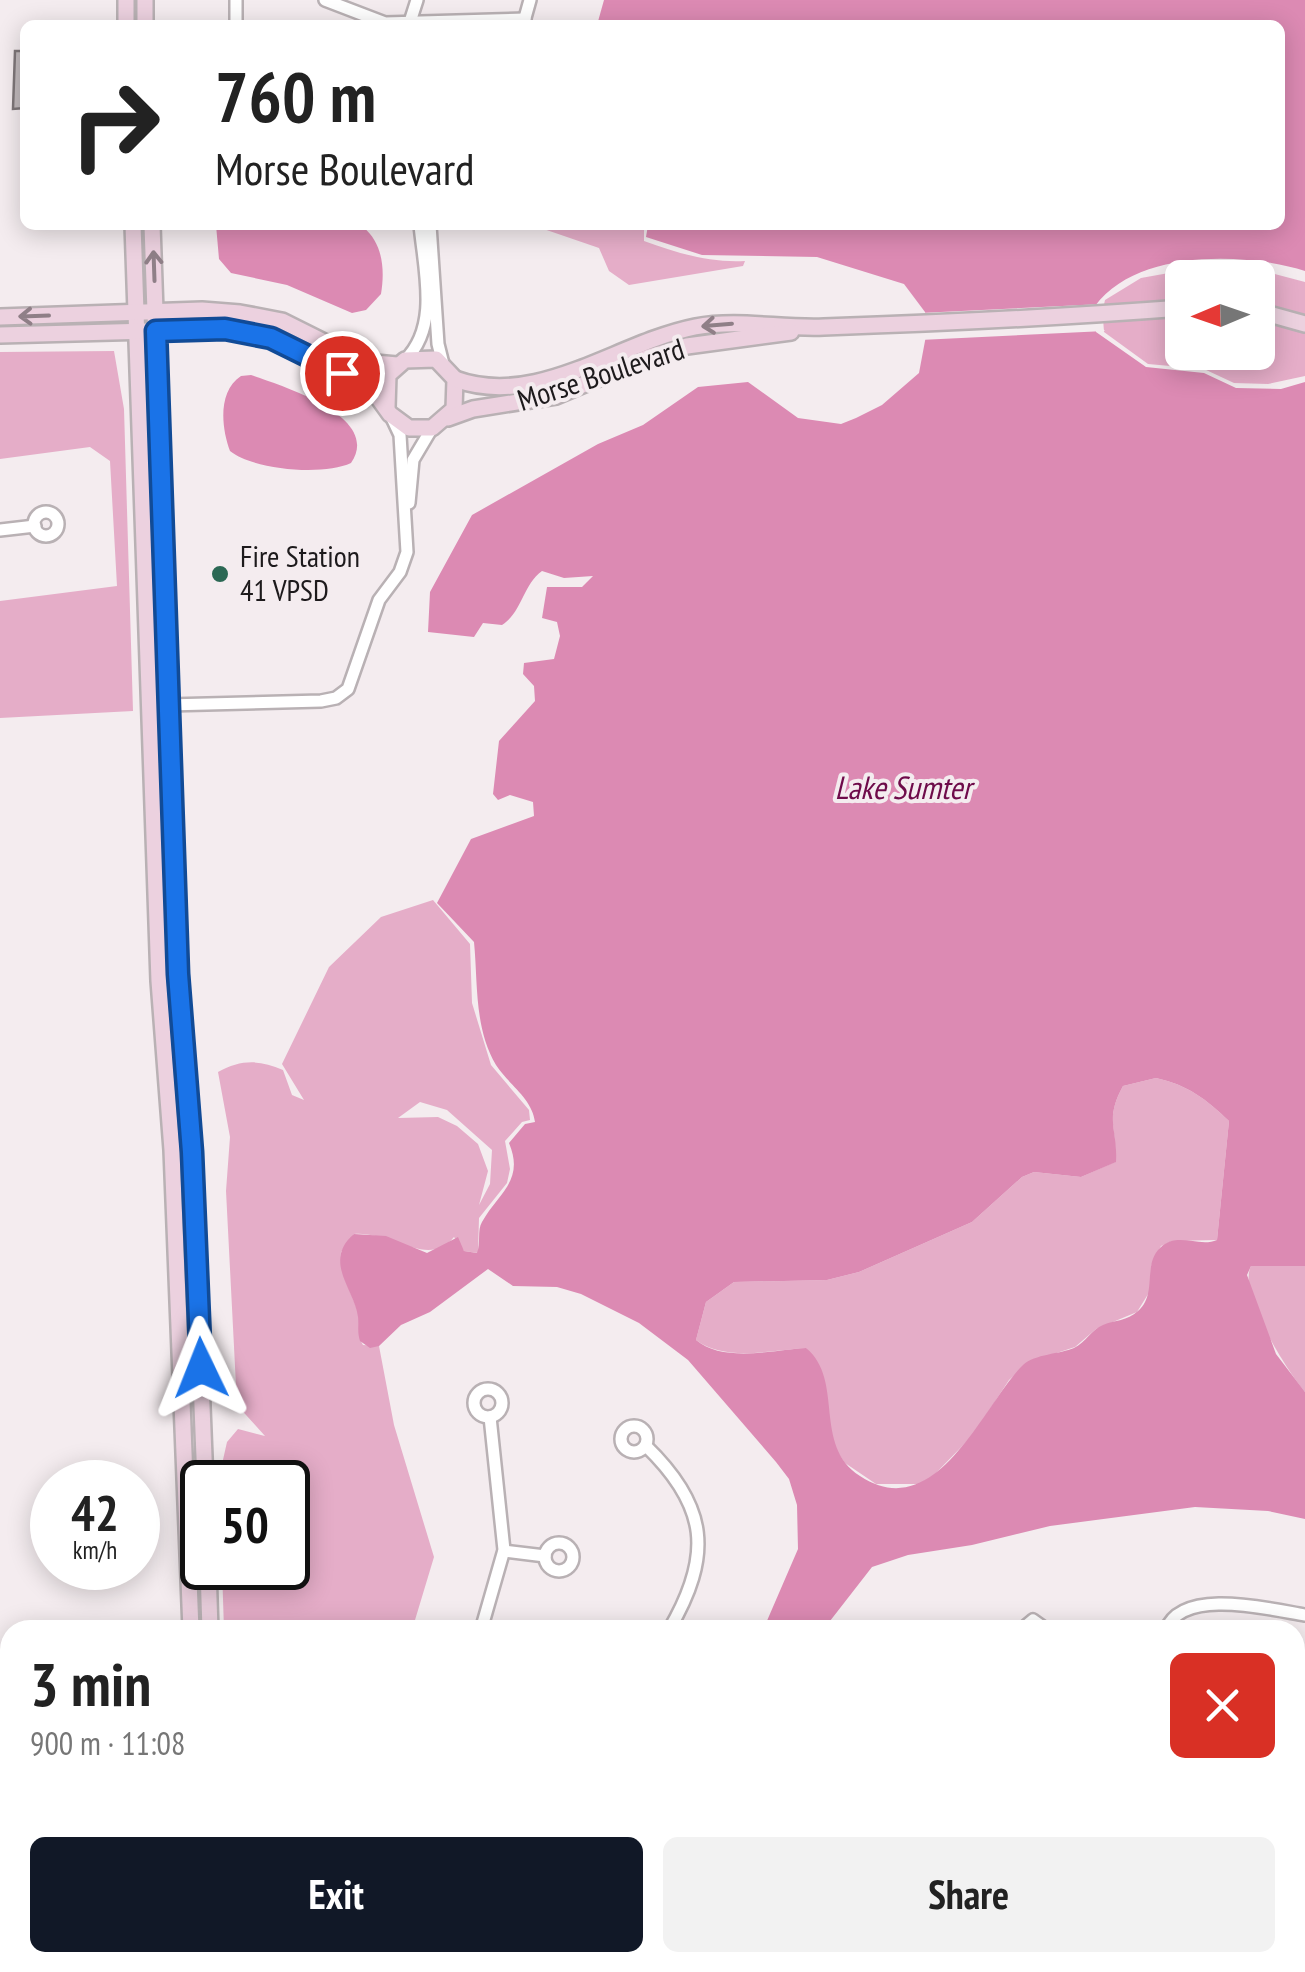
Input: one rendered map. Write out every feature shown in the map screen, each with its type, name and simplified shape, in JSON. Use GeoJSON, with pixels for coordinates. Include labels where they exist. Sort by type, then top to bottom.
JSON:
{"type":"FeatureCollection","features":[{"type":"Feature","properties":{"kind":"main road"},"geometry":{"type":"LineString","coordinates":[[133,230],[159,981],[174,1188],[191,1620]]}},
{"type":"Feature","properties":{"kind":"main road"},"geometry":{"type":"LineString","coordinates":[[152,230],[168,706],[204,1460]]}},
{"type":"Feature","properties":{"kind":"main road","name":"Morse Boulevard"},"geometry":{"type":"LineString","coordinates":[[455,378],[490,388],[552,379],[626,346],[710,324],[814,328],[1165,309]]}},
{"type":"Feature","properties":{"kind":"main road"},"geometry":{"type":"LineString","coordinates":[[0,317],[138,322],[156,331],[225,329],[271,338],[372,388],[389,411],[409,428],[432,428],[448,418],[457,399],[455,378],[443,364],[428,357],[364,362],[282,322],[202,310],[156,313],[138,322],[0,335]]}},
{"type":"Feature","properties":{"kind":"main road"},"geometry":{"type":"LineString","coordinates":[[1275,316],[1305,324]]}},
{"type":"Feature","properties":{"kind":"main road","name":"Morse Boulevard"},"geometry":{"type":"LineString","coordinates":[[448,418],[473,408],[556,396],[649,356],[688,346],[814,328]]}},
{"type":"Feature","properties":{"kind":"main road"},"geometry":{"type":"LineString","coordinates":[[389,411],[384,386],[401,362]]}},
{"type":"Feature","properties":{"kind":"main road"},"geometry":{"type":"LineString","coordinates":[[148,706],[168,706]]}},
{"type":"Feature","properties":{"kind":"main road"},"geometry":{"type":"LineString","coordinates":[[209,1590],[210,1620]]}},
{"type":"Feature","properties":{"kind":"street"},"geometry":{"type":"LineString","coordinates":[[325,0],[375,20]]}},
{"type":"Feature","properties":{"kind":"street"},"geometry":{"type":"LineString","coordinates":[[401,362],[419,343],[426,322],[420,230]]}},
{"type":"Feature","properties":{"kind":"street"},"geometry":{"type":"LineString","coordinates":[[430,230],[438,344],[443,364]]}},
{"type":"Feature","properties":{"kind":"street"},"geometry":{"type":"LineString","coordinates":[[389,411],[400,435],[406,527]]}},
{"type":"Feature","properties":{"kind":"street"},"geometry":{"type":"LineString","coordinates":[[168,706],[321,701],[342,694],[352,681],[379,600],[404,563],[413,460],[432,428]]}},
{"type":"Feature","properties":{"kind":"street"},"geometry":{"type":"LineString","coordinates":[[0,530],[35,526]]}},
{"type":"Feature","properties":{"kind":"street"},"geometry":{"type":"LineString","coordinates":[[484,1620],[504,1551],[490,1417]]}},
{"type":"Feature","properties":{"kind":"street"},"geometry":{"type":"LineString","coordinates":[[646,1446],[684,1488],[697,1523],[696,1566],[673,1620]]}},
{"type":"Feature","properties":{"kind":"street"},"geometry":{"type":"LineString","coordinates":[[504,1551],[546,1556]]}},
{"type":"Feature","properties":{"kind":"street"},"geometry":{"type":"LineString","coordinates":[[1172,1620],[1176,1613],[1195,1606],[1242,1606],[1305,1615]]}},
{"type":"Feature","properties":{"kind":"shaded area"},"geometry":{"type":"Polygon","coordinates":[[[547,230],[644,230],[644,241],[669,249],[719,260],[745,261],[743,266],[629,285],[609,271],[599,248],[547,230]]]}},
{"type":"Feature","properties":{"kind":"shaded area"},"geometry":{"type":"Polygon","coordinates":[[[1165,274],[1165,304],[1103,309],[1105,300],[1141,278],[1165,274]]]}},
{"type":"Feature","properties":{"kind":"shaded area"},"geometry":{"type":"Polygon","coordinates":[[[1275,274],[1305,282],[1305,319],[1275,311],[1275,274]]]}},
{"type":"Feature","properties":{"kind":"shaded area"},"geometry":{"type":"Polygon","coordinates":[[[1165,314],[1165,366],[1148,364],[1104,332],[1103,318],[1165,314]]]}},
{"type":"Feature","properties":{"kind":"shaded area"},"geometry":{"type":"Polygon","coordinates":[[[1275,321],[1305,329],[1305,376],[1268,384],[1234,383],[1206,370],[1275,370],[1275,321]]]}},
{"type":"Feature","properties":{"kind":"shaded area"},"geometry":{"type":"Polygon","coordinates":[[[114,351],[124,409],[133,711],[0,718],[0,601],[117,586],[110,461],[90,447],[0,459],[0,352],[114,351]]]}},
{"type":"Feature","properties":{"kind":"shaded area"},"geometry":{"type":"Polygon","coordinates":[[[433,900],[470,944],[472,1003],[491,1065],[529,1110],[530,1120],[522,1122],[505,1141],[510,1169],[507,1183],[479,1218],[478,1253],[464,1251],[454,1237],[433,1250],[354,1234],[341,1252],[344,1276],[358,1313],[361,1341],[363,1345],[379,1346],[394,1425],[434,1557],[415,1620],[224,1620],[223,1590],[310,1590],[310,1460],[223,1460],[227,1442],[238,1429],[265,1436],[237,1405],[226,1191],[230,1137],[218,1072],[250,1062],[274,1066],[283,1070],[292,1095],[304,1100],[282,1064],[329,967],[381,917],[433,900]],[[420,1102],[398,1118],[438,1117],[457,1126],[478,1144],[488,1171],[479,1205],[490,1184],[492,1150],[447,1110],[420,1102]]]}},
{"type":"Feature","properties":{"kind":"shaded area"},"geometry":{"type":"Polygon","coordinates":[[[1156,1078],[1196,1094],[1229,1121],[1217,1240],[1172,1241],[1161,1246],[1151,1266],[1150,1291],[1137,1312],[1096,1329],[1075,1347],[1029,1362],[1009,1380],[973,1435],[933,1476],[919,1484],[876,1484],[845,1463],[835,1448],[806,1348],[734,1353],[707,1347],[696,1340],[706,1302],[734,1282],[827,1280],[859,1272],[972,1222],[1022,1177],[1034,1172],[1081,1177],[1115,1162],[1113,1116],[1117,1098],[1123,1086],[1156,1078]]]}},
{"type":"Feature","properties":{"kind":"shaded area"},"geometry":{"type":"Polygon","coordinates":[[[1251,1266],[1305,1266],[1305,1392],[1276,1350],[1251,1294],[1251,1266]]]}},
{"type":"Feature","properties":{"kind":"water","name":"Lake Sumter"},"geometry":{"type":"Polygon","coordinates":[[[604,0],[1305,0],[1305,271],[1275,264],[1275,260],[1165,260],[1165,265],[1114,287],[1095,306],[1096,332],[1146,367],[1204,373],[1236,388],[1281,389],[1305,382],[1305,1266],[1251,1266],[1247,1275],[1276,1354],[1305,1392],[1305,1519],[1268,1511],[1195,1507],[1050,1526],[972,1545],[908,1555],[872,1567],[831,1620],[767,1620],[798,1549],[797,1505],[789,1479],[688,1360],[639,1323],[581,1294],[557,1287],[513,1286],[488,1269],[430,1312],[401,1325],[379,1346],[370,1348],[360,1341],[356,1307],[340,1265],[345,1244],[354,1234],[386,1236],[427,1253],[458,1237],[464,1251],[477,1253],[481,1225],[512,1177],[509,1143],[525,1124],[535,1122],[525,1099],[489,1051],[478,1005],[474,942],[437,903],[471,839],[534,816],[533,802],[510,795],[498,800],[493,794],[499,741],[535,701],[534,686],[523,674],[524,663],[554,659],[560,636],[557,622],[542,618],[547,587],[582,587],[593,576],[564,578],[542,571],[502,625],[483,623],[474,637],[428,632],[430,592],[472,515],[598,444],[643,425],[698,387],[748,382],[798,418],[841,424],[882,405],[919,373],[928,325],[925,312],[904,284],[817,257],[702,255],[646,237],[647,230],[1285,230],[1285,20],[598,20],[604,0]],[[1156,1078],[1123,1086],[1113,1116],[1116,1162],[1081,1177],[1034,1172],[1022,1177],[972,1222],[859,1272],[827,1280],[734,1282],[706,1302],[696,1340],[707,1347],[734,1353],[806,1348],[818,1361],[824,1377],[832,1430],[845,1463],[860,1476],[888,1487],[912,1486],[935,1473],[956,1454],[1023,1365],[1074,1348],[1099,1327],[1138,1311],[1147,1296],[1152,1263],[1160,1248],[1181,1240],[1217,1240],[1229,1121],[1196,1094],[1156,1078]]]}},
{"type":"Feature","properties":{"kind":"water"},"geometry":{"type":"Polygon","coordinates":[[[216,230],[366,230],[381,258],[381,294],[366,310],[352,313],[287,285],[231,273],[219,259],[216,230]]]}},
{"type":"Feature","properties":{"kind":"water"},"geometry":{"type":"Polygon","coordinates":[[[251,375],[304,395],[341,417],[353,431],[357,446],[351,463],[324,469],[289,469],[255,463],[230,451],[223,421],[225,400],[241,376],[251,375]]]}},
{"type":"Feature","properties":{"kind":"pier"},"geometry":{"type":"Polygon","coordinates":[[[1103,304],[1096,323],[1105,331],[920,340],[920,313],[1103,304]]]}},
{"type":"Feature","properties":{"kind":"building"},"geometry":{"type":"Polygon","coordinates":[[[15,51],[20,51],[20,108],[13,109],[15,51]]]}},
{"type":"Feature","properties":{"kind":"place","name":"Fire Station 41 VPSD"},"geometry":{"type":"Point","coordinates":[220,574]}},
{"type":"Feature","properties":{"kind":"route"},"geometry":{"type":"LineString","coordinates":[[201,1368],[192,1152],[178,974],[156,331],[225,329],[271,338],[342,373]]}}]}
